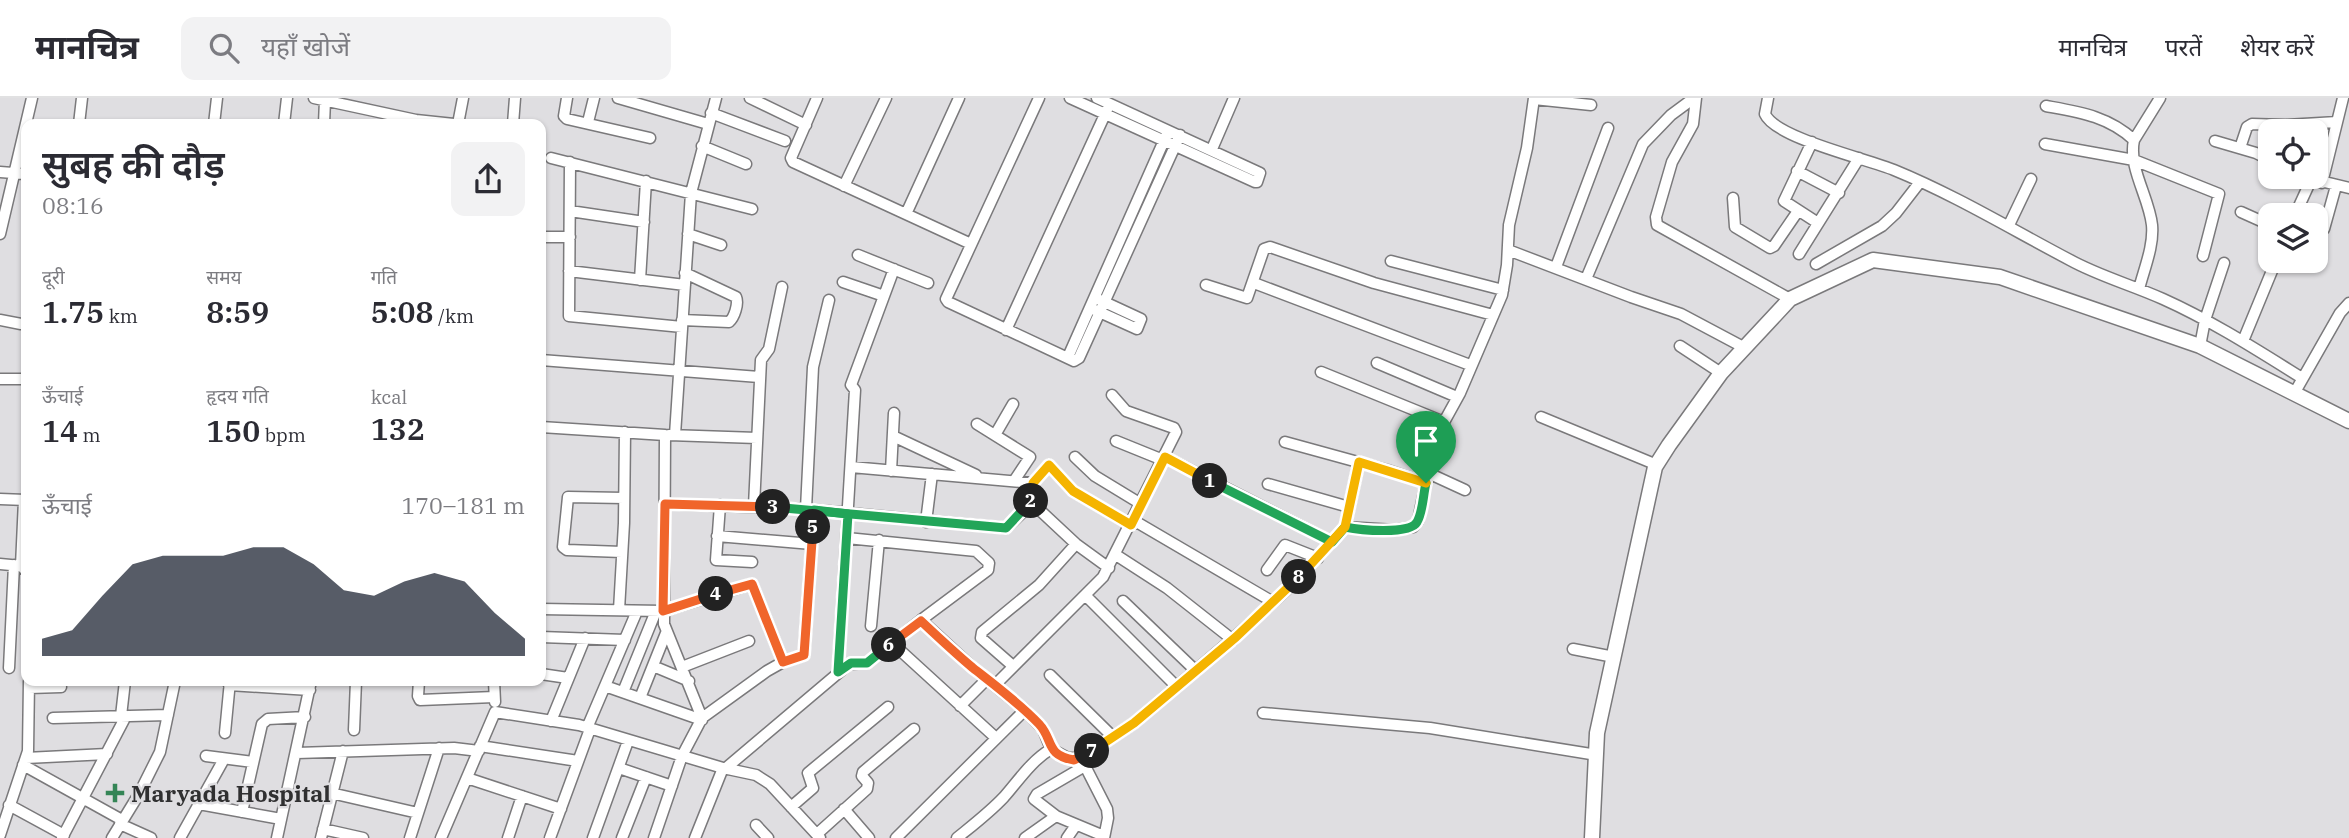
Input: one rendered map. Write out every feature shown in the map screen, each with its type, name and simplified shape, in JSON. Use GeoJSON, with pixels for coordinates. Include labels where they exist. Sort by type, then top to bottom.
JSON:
{"type":"FeatureCollection","features":[{"type":"Feature","properties":{"kind":"street"},"geometry":{"type":"LineString","coordinates":[[27,119],[32,98]]}},
{"type":"Feature","properties":{"kind":"street"},"geometry":{"type":"LineString","coordinates":[[80,119],[82,98]]}},
{"type":"Feature","properties":{"kind":"street"},"geometry":{"type":"LineString","coordinates":[[214,119],[216,98]]}},
{"type":"Feature","properties":{"kind":"street"},"geometry":{"type":"LineString","coordinates":[[285,119],[287,98]]}},
{"type":"Feature","properties":{"kind":"street"},"geometry":{"type":"LineString","coordinates":[[457,119],[463,98]]}},
{"type":"Feature","properties":{"kind":"street"},"geometry":{"type":"LineString","coordinates":[[513,119],[515,98]]}},
{"type":"Feature","properties":{"kind":"street"},"geometry":{"type":"LineString","coordinates":[[567,98],[565,118],[650,138]]}},
{"type":"Feature","properties":{"kind":"street"},"geometry":{"type":"LineString","coordinates":[[588,122],[594,98]]}},
{"type":"Feature","properties":{"kind":"street"},"geometry":{"type":"LineString","coordinates":[[618,98],[709,118],[785,141]]}},
{"type":"Feature","properties":{"kind":"street"},"geometry":{"type":"LineString","coordinates":[[623,692],[659,611],[670,435],[680,372],[691,193],[716,98]]}},
{"type":"Feature","properties":{"kind":"street"},"geometry":{"type":"LineString","coordinates":[[750,98],[806,125]]}},
{"type":"Feature","properties":{"kind":"street"},"geometry":{"type":"LineString","coordinates":[[817,98],[792,160],[844,187],[971,244]]}},
{"type":"Feature","properties":{"kind":"street"},"geometry":{"type":"LineString","coordinates":[[844,187],[886,98]]}},
{"type":"Feature","properties":{"kind":"street"},"geometry":{"type":"LineString","coordinates":[[906,214],[959,98]]}},
{"type":"Feature","properties":{"kind":"street"},"geometry":{"type":"LineString","coordinates":[[1039,98],[946,299],[1074,361],[1079,358],[1097,305],[1128,236],[1180,135]]}},
{"type":"Feature","properties":{"kind":"street"},"geometry":{"type":"LineString","coordinates":[[1070,98],[1107,109],[1166,136],[1175,146],[1257,181],[1260,173],[1212,149],[1180,135],[1166,136]]}},
{"type":"Feature","properties":{"kind":"street"},"geometry":{"type":"LineString","coordinates":[[1098,98],[1107,109]]}},
{"type":"Feature","properties":{"kind":"street"},"geometry":{"type":"LineString","coordinates":[[1212,149],[1234,98]]}},
{"type":"Feature","properties":{"kind":"street"},"geometry":{"type":"LineString","coordinates":[[1586,279],[1643,144],[1671,115],[1695,98]]}},
{"type":"Feature","properties":{"kind":"street"},"geometry":{"type":"LineString","coordinates":[[1695,98],[1693,124],[1672,162],[1656,217],[1657,225],[1790,299]]}},
{"type":"Feature","properties":{"kind":"street"},"geometry":{"type":"LineString","coordinates":[[1768,98],[1765,114],[1774,126],[1920,182],[2009,225],[2071,261],[2205,320],[2302,378]]}},
{"type":"Feature","properties":{"kind":"street"},"geometry":{"type":"LineString","coordinates":[[2139,289],[2152,228],[2134,160],[2134,140],[2160,98]]}},
{"type":"Feature","properties":{"kind":"street"},"geometry":{"type":"LineString","coordinates":[[2328,147],[2342,119],[2343,98]]}},
{"type":"Feature","properties":{"kind":"street"},"geometry":{"type":"LineString","coordinates":[[323,119],[320,99],[403,119]]}},
{"type":"Feature","properties":{"kind":"street"},"geometry":{"type":"LineString","coordinates":[[1345,527],[1395,530],[1413,527],[1418,521],[1427,478],[1444,422],[1503,290],[1509,225],[1527,148],[1534,99],[1591,105]]}},
{"type":"Feature","properties":{"kind":"street"},"geometry":{"type":"LineString","coordinates":[[2046,106],[2114,123],[2134,140]]}},
{"type":"Feature","properties":{"kind":"street"},"geometry":{"type":"LineString","coordinates":[[1006,330],[1107,109]]}},
{"type":"Feature","properties":{"kind":"street"},"geometry":{"type":"LineString","coordinates":[[2240,148],[2250,124],[2342,119]]}},
{"type":"Feature","properties":{"kind":"street"},"geometry":{"type":"LineString","coordinates":[[1556,267],[1608,128]]}},
{"type":"Feature","properties":{"kind":"street"},"geometry":{"type":"LineString","coordinates":[[1128,236],[1166,136]]}},
{"type":"Feature","properties":{"kind":"street"},"geometry":{"type":"LineString","coordinates":[[0,234],[21,141]]}},
{"type":"Feature","properties":{"kind":"street"},"geometry":{"type":"LineString","coordinates":[[2215,141],[2258,155]]}},
{"type":"Feature","properties":{"kind":"street"},"geometry":{"type":"LineString","coordinates":[[1812,142],[1784,198],[1786,203],[1818,223]]}},
{"type":"Feature","properties":{"kind":"street"},"geometry":{"type":"LineString","coordinates":[[2045,144],[2134,160],[2219,194],[2203,256]]}},
{"type":"Feature","properties":{"kind":"street"},"geometry":{"type":"LineString","coordinates":[[702,146],[746,164]]}},
{"type":"Feature","properties":{"kind":"street"},"geometry":{"type":"LineString","coordinates":[[551,158],[752,209]]}},
{"type":"Feature","properties":{"kind":"street"},"geometry":{"type":"LineString","coordinates":[[1799,254],[1859,158]]}},
{"type":"Feature","properties":{"kind":"street"},"geometry":{"type":"LineString","coordinates":[[570,162],[568,313],[572,318],[682,323],[732,320],[736,297],[685,273]]}},
{"type":"Feature","properties":{"kind":"street"},"geometry":{"type":"LineString","coordinates":[[1797,171],[1839,192]]}},
{"type":"Feature","properties":{"kind":"street"},"geometry":{"type":"LineString","coordinates":[[0,172],[21,174]]}},
{"type":"Feature","properties":{"kind":"street"},"geometry":{"type":"LineString","coordinates":[[2009,225],[2031,179]]}},
{"type":"Feature","properties":{"kind":"street"},"geometry":{"type":"LineString","coordinates":[[640,279],[646,181]]}},
{"type":"Feature","properties":{"kind":"street"},"geometry":{"type":"LineString","coordinates":[[1816,264],[1882,226],[1920,182]]}},
{"type":"Feature","properties":{"kind":"street"},"geometry":{"type":"LineString","coordinates":[[2328,184],[2349,188]]}},
{"type":"Feature","properties":{"kind":"street"},"geometry":{"type":"LineString","coordinates":[[2328,215],[2336,186]]}},
{"type":"Feature","properties":{"kind":"street"},"geometry":{"type":"LineString","coordinates":[[1733,198],[1735,227],[1770,248],[1798,211]]}},
{"type":"Feature","properties":{"kind":"street"},"geometry":{"type":"LineString","coordinates":[[570,211],[644,222]]}},
{"type":"Feature","properties":{"kind":"street"},"geometry":{"type":"LineString","coordinates":[[2241,212],[2258,220]]}},
{"type":"Feature","properties":{"kind":"street"},"geometry":{"type":"LineString","coordinates":[[688,234],[720,245]]}},
{"type":"Feature","properties":{"kind":"street"},"geometry":{"type":"LineString","coordinates":[[546,237],[569,237]]}},
{"type":"Feature","properties":{"kind":"street"},"geometry":{"type":"LineString","coordinates":[[1206,285],[1247,298],[1264,250],[1270,247],[1374,283],[1493,315]]}},
{"type":"Feature","properties":{"kind":"street"},"geometry":{"type":"LineString","coordinates":[[1508,250],[1697,320],[1745,348]]}},
{"type":"Feature","properties":{"kind":"street"},"geometry":{"type":"LineString","coordinates":[[858,255],[928,283]]}},
{"type":"Feature","properties":{"kind":"street"},"geometry":{"type":"LineString","coordinates":[[1592,838],[1597,733],[1657,465],[1721,373],[1790,299],[1872,260],[2000,277],[2200,346],[2349,421]]}},
{"type":"Feature","properties":{"kind":"street"},"geometry":{"type":"LineString","coordinates":[[1391,261],[1503,290]]}},
{"type":"Feature","properties":{"kind":"street"},"geometry":{"type":"LineString","coordinates":[[2200,346],[2205,320],[2224,263]]}},
{"type":"Feature","properties":{"kind":"street"},"geometry":{"type":"LineString","coordinates":[[838,672],[855,390],[851,384],[894,269]]}},
{"type":"Feature","properties":{"kind":"street"},"geometry":{"type":"LineString","coordinates":[[569,271],[685,285]]}},
{"type":"Feature","properties":{"kind":"street"},"geometry":{"type":"LineString","coordinates":[[2243,341],[2271,273]]}},
{"type":"Feature","properties":{"kind":"street"},"geometry":{"type":"LineString","coordinates":[[843,282],[884,296]]}},
{"type":"Feature","properties":{"kind":"street"},"geometry":{"type":"LineString","coordinates":[[1254,283],[1470,365]]}},
{"type":"Feature","properties":{"kind":"street"},"geometry":{"type":"LineString","coordinates":[[754,506],[761,360],[769,349],[782,287]]}},
{"type":"Feature","properties":{"kind":"street"},"geometry":{"type":"LineString","coordinates":[[654,838],[682,756],[702,719],[749,682],[783,662],[804,655],[812,544],[810,509],[813,367],[829,300]]}},
{"type":"Feature","properties":{"kind":"street"},"geometry":{"type":"LineString","coordinates":[[2295,392],[2340,313],[2349,303]]}},
{"type":"Feature","properties":{"kind":"street"},"geometry":{"type":"LineString","coordinates":[[0,320],[21,324]]}},
{"type":"Feature","properties":{"kind":"street"},"geometry":{"type":"LineString","coordinates":[[1680,346],[1721,373]]}},
{"type":"Feature","properties":{"kind":"street"},"geometry":{"type":"LineString","coordinates":[[546,360],[759,377]]}},
{"type":"Feature","properties":{"kind":"street"},"geometry":{"type":"LineString","coordinates":[[1377,363],[1457,397]]}},
{"type":"Feature","properties":{"kind":"street"},"geometry":{"type":"LineString","coordinates":[[1321,372],[1444,422]]}},
{"type":"Feature","properties":{"kind":"street"},"geometry":{"type":"LineString","coordinates":[[0,379],[21,379]]}},
{"type":"Feature","properties":{"kind":"street"},"geometry":{"type":"LineString","coordinates":[[960,706],[1013,666],[1103,577],[1164,459],[1176,429],[1126,411],[1112,395]]}},
{"type":"Feature","properties":{"kind":"street"},"geometry":{"type":"LineString","coordinates":[[995,435],[1013,404]]}},
{"type":"Feature","properties":{"kind":"street"},"geometry":{"type":"LineString","coordinates":[[891,471],[894,413]]}},
{"type":"Feature","properties":{"kind":"street"},"geometry":{"type":"LineString","coordinates":[[1541,417],[1657,465]]}},
{"type":"Feature","properties":{"kind":"street"},"geometry":{"type":"LineString","coordinates":[[977,424],[1030,457],[1014,481]]}},
{"type":"Feature","properties":{"kind":"street"},"geometry":{"type":"LineString","coordinates":[[546,427],[757,438]]}},
{"type":"Feature","properties":{"kind":"street"},"geometry":{"type":"LineString","coordinates":[[619,610],[625,432]]}},
{"type":"Feature","properties":{"kind":"street"},"geometry":{"type":"LineString","coordinates":[[893,436],[982,478]]}},
{"type":"Feature","properties":{"kind":"street"},"geometry":{"type":"LineString","coordinates":[[1116,441],[1164,459],[1332,542]]}},
{"type":"Feature","properties":{"kind":"street"},"geometry":{"type":"LineString","coordinates":[[1285,442],[1465,490]]}},
{"type":"Feature","properties":{"kind":"street"},"geometry":{"type":"LineString","coordinates":[[1074,457],[1095,476],[1141,504]]}},
{"type":"Feature","properties":{"kind":"street"},"geometry":{"type":"LineString","coordinates":[[921,621],[1025,710],[1043,729],[1051,749],[1083,762],[1107,809],[1104,837],[1056,816],[1035,801],[1035,796],[1083,762],[1113,737],[1134,723],[1233,640],[1318,558],[1345,527],[1359,462]]}},
{"type":"Feature","properties":{"kind":"street"},"geometry":{"type":"LineString","coordinates":[[665,504],[810,509],[1006,528],[1031,502],[1033,483],[1049,465],[1073,491],[1273,602]]}},
{"type":"Feature","properties":{"kind":"street"},"geometry":{"type":"LineString","coordinates":[[851,467],[1033,483]]}},
{"type":"Feature","properties":{"kind":"street"},"geometry":{"type":"LineString","coordinates":[[926,522],[932,474]]}},
{"type":"Feature","properties":{"kind":"street"},"geometry":{"type":"LineString","coordinates":[[1268,484],[1349,507]]}},
{"type":"Feature","properties":{"kind":"street"},"geometry":{"type":"LineString","coordinates":[[622,552],[566,550],[563,547],[568,498],[624,498]]}},
{"type":"Feature","properties":{"kind":"street"},"geometry":{"type":"LineString","coordinates":[[0,499],[21,500]]}},
{"type":"Feature","properties":{"kind":"street"},"geometry":{"type":"LineString","coordinates":[[1031,502],[1076,544],[1109,568]]}},
{"type":"Feature","properties":{"kind":"street"},"geometry":{"type":"LineString","coordinates":[[720,505],[716,560],[752,562]]}},
{"type":"Feature","properties":{"kind":"street"},"geometry":{"type":"LineString","coordinates":[[717,536],[812,544]]}},
{"type":"Feature","properties":{"kind":"street"},"geometry":{"type":"LineString","coordinates":[[695,838],[724,768],[838,672],[851,663],[867,663],[988,570],[989,563],[976,551],[847,538]]}},
{"type":"Feature","properties":{"kind":"street"},"geometry":{"type":"LineString","coordinates":[[871,626],[879,540]]}},
{"type":"Feature","properties":{"kind":"street"},"geometry":{"type":"LineString","coordinates":[[1013,666],[981,638],[982,632],[1039,584],[1076,544]]}},
{"type":"Feature","properties":{"kind":"street"},"geometry":{"type":"LineString","coordinates":[[1267,570],[1285,545],[1318,558]]}},
{"type":"Feature","properties":{"kind":"street"},"geometry":{"type":"LineString","coordinates":[[1116,555],[1167,588],[1233,640]]}},
{"type":"Feature","properties":{"kind":"street"},"geometry":{"type":"LineString","coordinates":[[0,564],[20,567],[9,668]]}},
{"type":"Feature","properties":{"kind":"street"},"geometry":{"type":"LineString","coordinates":[[546,609],[659,611],[752,584],[783,662]]}},
{"type":"Feature","properties":{"kind":"street"},"geometry":{"type":"LineString","coordinates":[[1085,595],[1177,687]]}},
{"type":"Feature","properties":{"kind":"street"},"geometry":{"type":"LineString","coordinates":[[1123,601],[1196,671]]}},
{"type":"Feature","properties":{"kind":"street"},"geometry":{"type":"LineString","coordinates":[[550,838],[588,728],[638,611]]}},
{"type":"Feature","properties":{"kind":"street"},"geometry":{"type":"LineString","coordinates":[[659,611],[702,719]]}},
{"type":"Feature","properties":{"kind":"street"},"geometry":{"type":"LineString","coordinates":[[640,698],[666,633]]}},
{"type":"Feature","properties":{"kind":"street"},"geometry":{"type":"LineString","coordinates":[[546,637],[625,640]]}},
{"type":"Feature","properties":{"kind":"street"},"geometry":{"type":"LineString","coordinates":[[551,721],[584,638]]}},
{"type":"Feature","properties":{"kind":"street"},"geometry":{"type":"LineString","coordinates":[[682,667],[749,641]]}},
{"type":"Feature","properties":{"kind":"street"},"geometry":{"type":"LineString","coordinates":[[892,643],[996,738]]}},
{"type":"Feature","properties":{"kind":"street"},"geometry":{"type":"LineString","coordinates":[[1573,649],[1614,657]]}},
{"type":"Feature","properties":{"kind":"street"},"geometry":{"type":"LineString","coordinates":[[653,666],[689,681]]}},
{"type":"Feature","properties":{"kind":"street"},"geometry":{"type":"LineString","coordinates":[[546,675],[568,678]]}},
{"type":"Feature","properties":{"kind":"street"},"geometry":{"type":"LineString","coordinates":[[1050,675],[1113,737]]}},
{"type":"Feature","properties":{"kind":"street"},"geometry":{"type":"LineString","coordinates":[[605,685],[702,719]]}},
{"type":"Feature","properties":{"kind":"street"},"geometry":{"type":"LineString","coordinates":[[0,835],[29,743],[29,686]]}},
{"type":"Feature","properties":{"kind":"street"},"geometry":{"type":"LineString","coordinates":[[50,686],[61,687]]}},
{"type":"Feature","properties":{"kind":"street"},"geometry":{"type":"LineString","coordinates":[[9,805],[63,837],[124,716],[125,686]]}},
{"type":"Feature","properties":{"kind":"street"},"geometry":{"type":"LineString","coordinates":[[113,838],[160,752],[174,686]]}},
{"type":"Feature","properties":{"kind":"street"},"geometry":{"type":"LineString","coordinates":[[225,733],[230,686]]}},
{"type":"Feature","properties":{"kind":"street"},"geometry":{"type":"LineString","coordinates":[[277,838],[310,686]]}},
{"type":"Feature","properties":{"kind":"street"},"geometry":{"type":"LineString","coordinates":[[354,730],[356,686]]}},
{"type":"Feature","properties":{"kind":"street"},"geometry":{"type":"LineString","coordinates":[[419,686],[420,700],[495,698]]}},
{"type":"Feature","properties":{"kind":"street"},"geometry":{"type":"LineString","coordinates":[[441,838],[495,712],[494,686]]}},
{"type":"Feature","properties":{"kind":"street"},"geometry":{"type":"LineString","coordinates":[[791,807],[813,788],[808,773],[888,706]]}},
{"type":"Feature","properties":{"kind":"street"},"geometry":{"type":"LineString","coordinates":[[895,838],[1025,710]]}},
{"type":"Feature","properties":{"kind":"street"},"geometry":{"type":"LineString","coordinates":[[495,712],[588,728],[724,768],[751,773],[764,779],[818,836],[869,786],[862,776],[863,772],[914,729]]}},
{"type":"Feature","properties":{"kind":"street"},"geometry":{"type":"LineString","coordinates":[[1263,713],[1430,728],[1597,755]]}},
{"type":"Feature","properties":{"kind":"street"},"geometry":{"type":"LineString","coordinates":[[53,718],[168,715]]}},
{"type":"Feature","properties":{"kind":"street"},"geometry":{"type":"LineString","coordinates":[[242,812],[265,721],[305,717]]}},
{"type":"Feature","properties":{"kind":"street"},"geometry":{"type":"LineString","coordinates":[[593,838],[628,741]]}},
{"type":"Feature","properties":{"kind":"street"},"geometry":{"type":"LineString","coordinates":[[410,838],[439,748]]}},
{"type":"Feature","properties":{"kind":"street"},"geometry":{"type":"LineString","coordinates":[[296,753],[479,749],[578,761]]}},
{"type":"Feature","properties":{"kind":"street"},"geometry":{"type":"LineString","coordinates":[[957,838],[1003,798],[1031,763],[1051,749]]}},
{"type":"Feature","properties":{"kind":"street"},"geometry":{"type":"LineString","coordinates":[[342,751],[322,834],[363,838]]}},
{"type":"Feature","properties":{"kind":"street"},"geometry":{"type":"LineString","coordinates":[[24,761],[107,754]]}},
{"type":"Feature","properties":{"kind":"street"},"geometry":{"type":"LineString","coordinates":[[206,756],[253,762]]}},
{"type":"Feature","properties":{"kind":"street"},"geometry":{"type":"LineString","coordinates":[[180,838],[224,759]]}},
{"type":"Feature","properties":{"kind":"street"},"geometry":{"type":"LineString","coordinates":[[24,761],[151,838]]}},
{"type":"Feature","properties":{"kind":"street"},"geometry":{"type":"LineString","coordinates":[[619,768],[672,786]]}},
{"type":"Feature","properties":{"kind":"street"},"geometry":{"type":"LineString","coordinates":[[622,838],[646,777]]}},
{"type":"Feature","properties":{"kind":"street"},"geometry":{"type":"LineString","coordinates":[[467,778],[561,809]]}},
{"type":"Feature","properties":{"kind":"street"},"geometry":{"type":"LineString","coordinates":[[331,793],[418,813]]}},
{"type":"Feature","properties":{"kind":"street"},"geometry":{"type":"LineString","coordinates":[[508,838],[522,796]]}},
{"type":"Feature","properties":{"kind":"street"},"geometry":{"type":"LineString","coordinates":[[199,804],[281,819]]}},
{"type":"Feature","properties":{"kind":"street"},"geometry":{"type":"LineString","coordinates":[[844,809],[869,838]]}},
{"type":"Feature","properties":{"kind":"street"},"geometry":{"type":"LineString","coordinates":[[1026,838],[1056,816]]}},
{"type":"Feature","properties":{"kind":"street"},"geometry":{"type":"LineString","coordinates":[[756,825],[768,838]]}},
{"type":"Feature","properties":{"kind":"street"},"geometry":{"type":"LineString","coordinates":[[1067,838],[1076,825]]}},
{"type":"Feature","properties":{"kind":"place","name":"Maryada Hospital"},"geometry":{"type":"Point","coordinates":[115,793]}},
{"type":"Feature","properties":{"kind":"route"},"geometry":{"type":"LineString","coordinates":[[1426,483],[1359,462],[1345,527],[1342,529],[1332,542],[1295,582],[1236,637],[1134,723],[1074,760],[1051,749],[1043,729],[1025,710],[921,621],[867,663],[851,663],[838,672],[848,514],[814,510],[804,655],[801,657],[783,662],[752,584],[663,611],[665,504],[806,509],[1006,528],[1029,506],[1033,483],[1049,465],[1073,491],[1131,525],[1165,457],[1332,542],[1345,527],[1395,530],[1413,527],[1418,521],[1426,483]]}}]}
